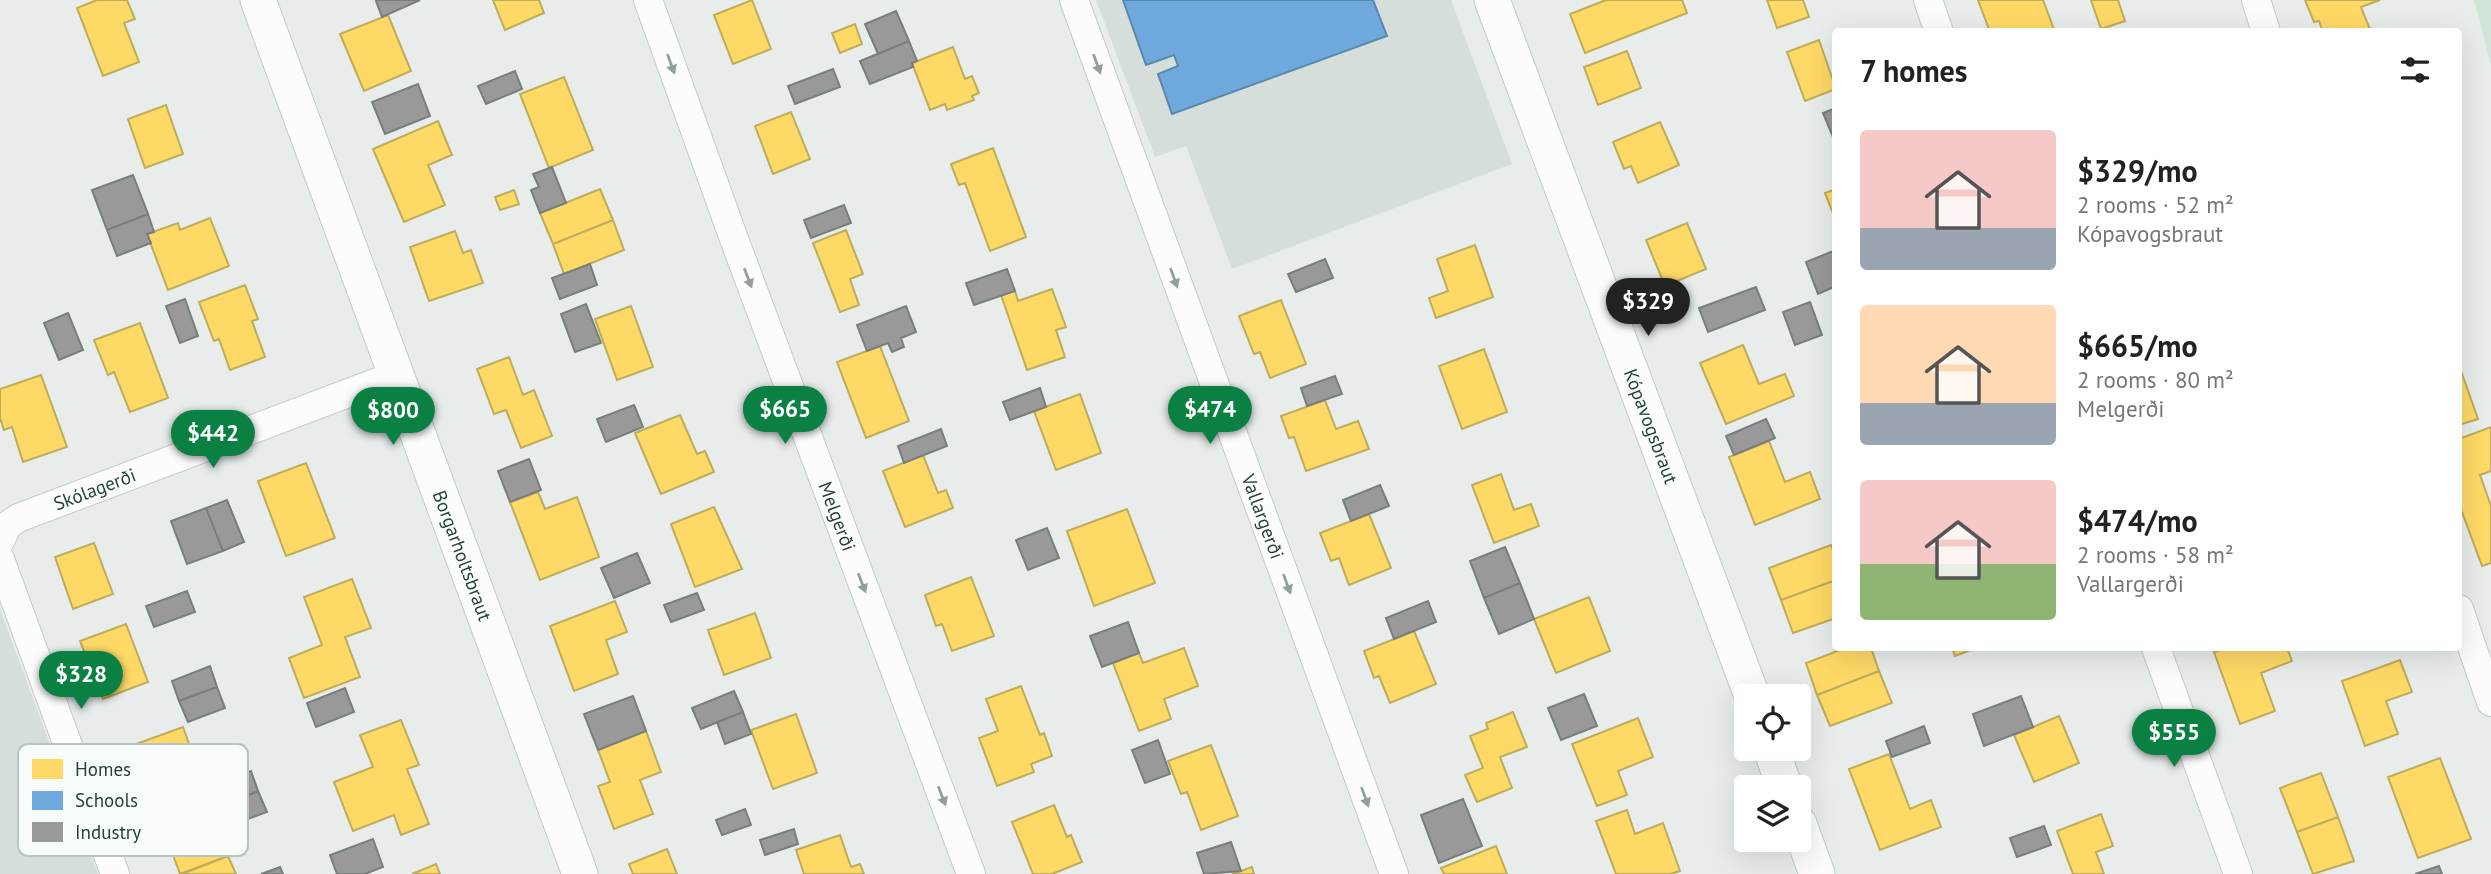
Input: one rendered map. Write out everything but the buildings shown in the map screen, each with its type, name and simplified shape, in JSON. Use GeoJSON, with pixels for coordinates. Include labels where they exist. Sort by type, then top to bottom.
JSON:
{"type":"FeatureCollection","features":[{"type":"Feature","properties":{"kind":"street","name":"Borgarholtsbraut"},"geometry":{"type":"LineString","coordinates":[[258,0],[580,874]]}},
{"type":"Feature","properties":{"kind":"street","name":"Melgerði"},"geometry":{"type":"LineString","coordinates":[[648,0],[734,239],[971,874]]}},
{"type":"Feature","properties":{"kind":"street","name":"Vallargerði"},"geometry":{"type":"LineString","coordinates":[[1074,0],[1394,874]]}},
{"type":"Feature","properties":{"kind":"street"},"geometry":{"type":"LineString","coordinates":[[1928,0],[1938,28]]}},
{"type":"Feature","properties":{"kind":"street"},"geometry":{"type":"LineString","coordinates":[[2256,0],[2265,28]]}},
{"type":"Feature","properties":{"kind":"street","name":"Kópavogsbraut"},"geometry":{"type":"LineString","coordinates":[[1496,1],[1748,684]]}},
{"type":"Feature","properties":{"kind":"street","name":"Skólagerði"},"geometry":{"type":"LineString","coordinates":[[0,541],[7,526],[18,518],[397,375]]}},
{"type":"Feature","properties":{"kind":"street"},"geometry":{"type":"LineString","coordinates":[[0,559],[68,744]]}},
{"type":"Feature","properties":{"kind":"street"},"geometry":{"type":"LineString","coordinates":[[2462,618],[2491,702]]}},
{"type":"Feature","properties":{"kind":"street"},"geometry":{"type":"LineString","coordinates":[[2157,651],[2238,874]]}},
{"type":"Feature","properties":{"kind":"street"},"geometry":{"type":"LineString","coordinates":[[1810,852],[1818,874]]}},
{"type":"Feature","properties":{"kind":"street"},"geometry":{"type":"LineString","coordinates":[[108,856],[115,874]]}},
{"type":"Feature","properties":{"kind":"shaded area"},"geometry":{"type":"Polygon","coordinates":[[[1096,0],[1451,0],[1512,164],[1232,269],[1186,146],[1155,157],[1096,0]]]}},
{"type":"Feature","properties":{"kind":"shaded area"},"geometry":{"type":"Polygon","coordinates":[[[0,609],[50,744],[18,744],[18,856],[91,856],[98,874],[0,874],[0,609]]]}},
{"type":"Feature","properties":{"kind":"green space"},"geometry":{"type":"Polygon","coordinates":[[[2474,0],[2491,0],[2491,65],[2474,0]]]}}]}
